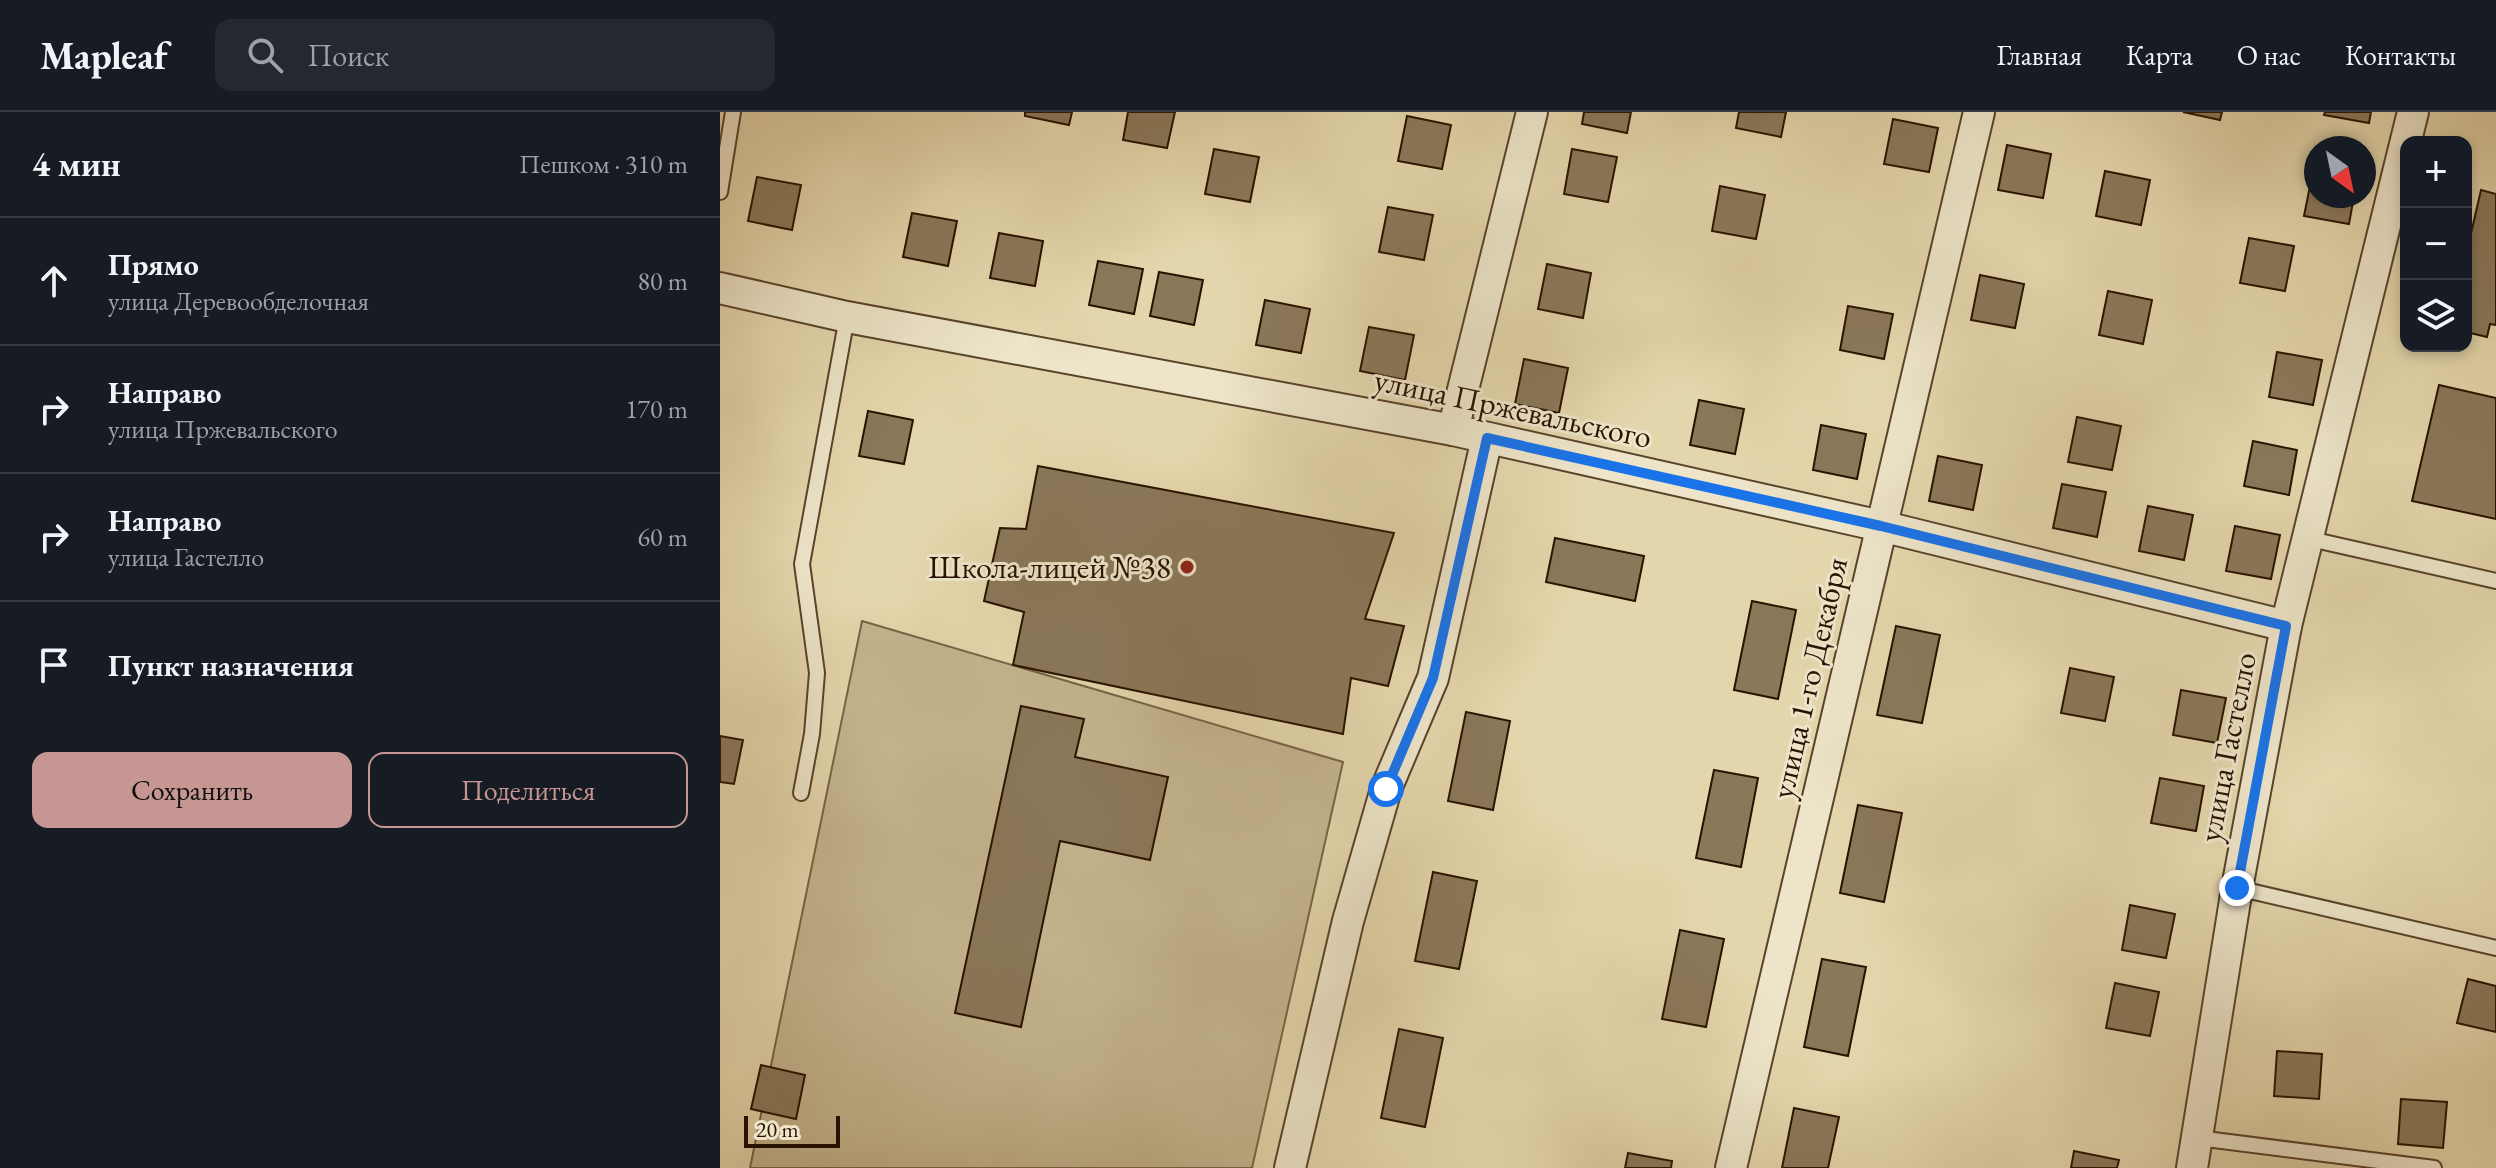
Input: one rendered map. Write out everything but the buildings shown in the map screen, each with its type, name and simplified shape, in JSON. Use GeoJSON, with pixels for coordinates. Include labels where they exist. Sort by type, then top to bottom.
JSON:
{"type":"FeatureCollection","features":[{"type":"Feature","properties":{"kind":"street"},"geometry":{"type":"LineString","coordinates":[[1453,430],[1532,112]]}},
{"type":"Feature","properties":{"kind":"street","name":"улица 1-го Декабря"},"geometry":{"type":"LineString","coordinates":[[1731,1168],[1979,112]]}},
{"type":"Feature","properties":{"kind":"street","name":"улица Гастелло"},"geometry":{"type":"LineString","coordinates":[[2192,1168],[2237,888],[2286,626],[2413,112]]}},
{"type":"Feature","properties":{"kind":"street","name":"улица Пржевальского"},"geometry":{"type":"LineString","coordinates":[[720,288],[847,317],[1453,430],[1881,526],[2286,626]]}},
{"type":"Feature","properties":{"kind":"street"},"geometry":{"type":"LineString","coordinates":[[1290,1168],[1352,906],[1386,789],[1433,678],[1487,438]]}},
{"type":"Feature","properties":{"kind":"lane"},"geometry":{"type":"LineString","coordinates":[[720,192],[733,112]]}},
{"type":"Feature","properties":{"kind":"lane"},"geometry":{"type":"LineString","coordinates":[[801,793],[812,734],[817,673],[802,564],[847,317]]}},
{"type":"Feature","properties":{"kind":"lane"},"geometry":{"type":"LineString","coordinates":[[2306,538],[2496,581]]}},
{"type":"Feature","properties":{"kind":"lane"},"geometry":{"type":"LineString","coordinates":[[2237,888],[2496,948]]}},
{"type":"Feature","properties":{"kind":"lane"},"geometry":{"type":"LineString","coordinates":[[2198,1138],[2434,1168]]}},
{"type":"Feature","properties":{"kind":"shaded area"},"geometry":{"type":"Polygon","coordinates":[[[862,621],[1343,762],[1252,1168],[750,1168],[862,621]]]}},
{"type":"Feature","properties":{"kind":"place","name":"Школа-лицей №38"},"geometry":{"type":"Point","coordinates":[1187,567]}},
{"type":"Feature","properties":{"kind":"route"},"geometry":{"type":"LineString","coordinates":[[1386,789],[1433,678],[1487,438],[1881,526],[2286,626],[2237,888]]}}]}
